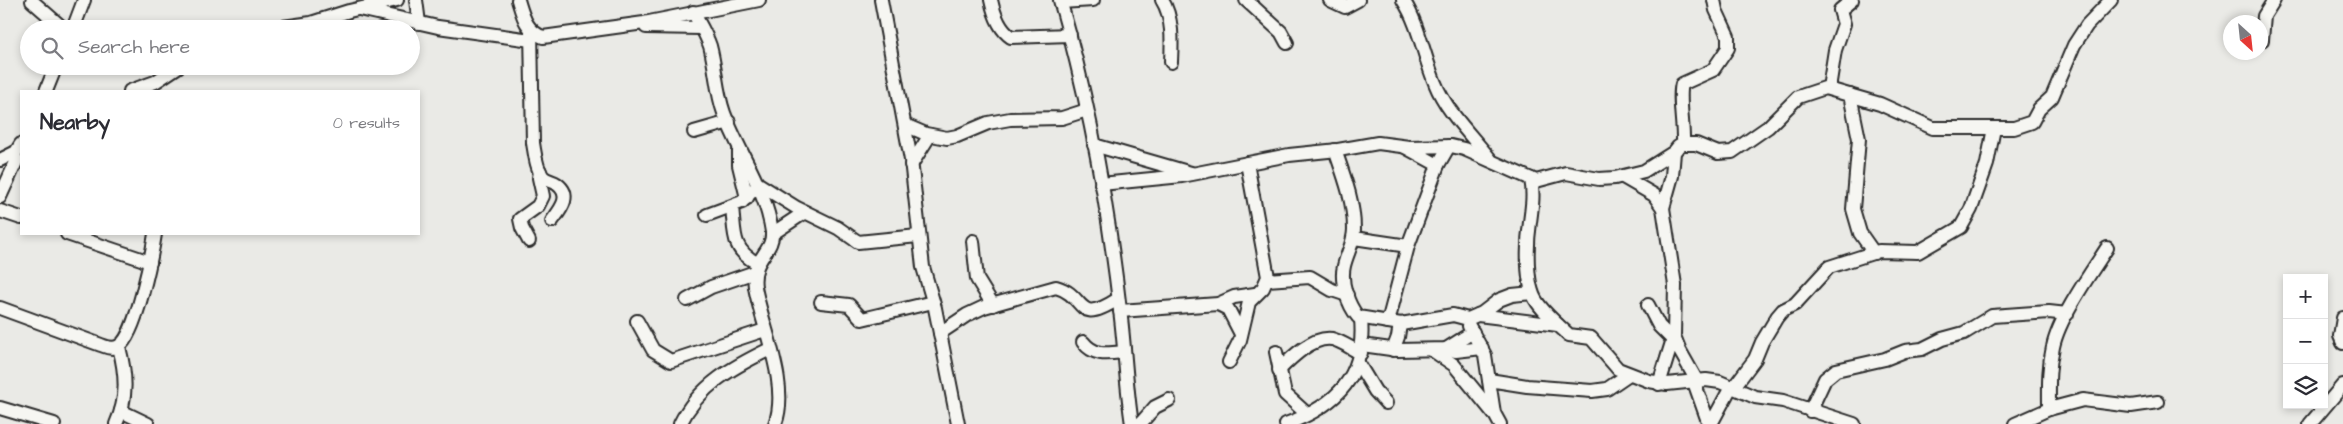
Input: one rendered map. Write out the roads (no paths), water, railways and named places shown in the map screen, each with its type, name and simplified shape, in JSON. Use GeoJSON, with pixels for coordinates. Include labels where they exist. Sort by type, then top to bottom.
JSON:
{"type":"FeatureCollection","features":[{"type":"Feature","properties":{"kind":"street"},"geometry":{"type":"LineString","coordinates":[[76,20],[84,0]]}},
{"type":"Feature","properties":{"kind":"street"},"geometry":{"type":"LineString","coordinates":[[321,20],[397,0]]}},
{"type":"Feature","properties":{"kind":"street"},"geometry":{"type":"LineString","coordinates":[[416,0],[418,20]]}},
{"type":"Feature","properties":{"kind":"street"},"geometry":{"type":"LineString","coordinates":[[518,0],[531,35],[533,143],[540,172],[545,179],[557,184],[564,191],[565,196],[565,202],[552,221]]}},
{"type":"Feature","properties":{"kind":"street"},"geometry":{"type":"LineString","coordinates":[[685,0],[690,13],[701,28],[709,45],[720,100],[764,200],[772,234],[771,242],[756,268],[755,286],[779,391],[779,422]]}},
{"type":"Feature","properties":{"kind":"street"},"geometry":{"type":"LineString","coordinates":[[420,24],[543,37],[636,24],[752,0]]}},
{"type":"Feature","properties":{"kind":"street"},"geometry":{"type":"LineString","coordinates":[[881,0],[905,125],[923,267],[940,333],[958,424]]}},
{"type":"Feature","properties":{"kind":"street"},"geometry":{"type":"LineString","coordinates":[[991,0],[994,12],[1001,26],[1012,37],[1070,35]]}},
{"type":"Feature","properties":{"kind":"street"},"geometry":{"type":"LineString","coordinates":[[1093,0],[1060,1],[1070,35],[1087,110],[1101,184],[1119,305],[1132,424]]}},
{"type":"Feature","properties":{"kind":"street"},"geometry":{"type":"LineString","coordinates":[[1162,0],[1166,7],[1171,33],[1171,62]]}},
{"type":"Feature","properties":{"kind":"street"},"geometry":{"type":"LineString","coordinates":[[1246,0],[1281,32],[1287,43]]}},
{"type":"Feature","properties":{"kind":"street"},"geometry":{"type":"LineString","coordinates":[[1330,0],[1345,7],[1358,0]]}},
{"type":"Feature","properties":{"kind":"street"},"geometry":{"type":"LineString","coordinates":[[1403,0],[1418,33],[1435,85],[1448,107],[1492,160]]}},
{"type":"Feature","properties":{"kind":"street"},"geometry":{"type":"LineString","coordinates":[[1659,384],[1674,338],[1675,286],[1663,208],[1684,121],[1680,90],[1682,84],[1713,70],[1728,48],[1728,36],[1716,10],[1714,0]]}},
{"type":"Feature","properties":{"kind":"street"},"geometry":{"type":"LineString","coordinates":[[1828,88],[1835,50],[1844,24],[1840,10],[1852,0]]}},
{"type":"Feature","properties":{"kind":"street"},"geometry":{"type":"LineString","coordinates":[[1101,184],[1137,182],[1194,174],[1289,155],[1378,143],[1403,146],[1449,146],[1464,149],[1531,179],[1541,180],[1566,173],[1599,179],[1624,177],[1644,171],[1679,148],[1696,144],[1718,153],[1727,154],[1758,135],[1798,97],[1816,90],[1828,88],[1889,107],[1933,128],[2014,128],[2035,120],[2039,110],[2052,97],[2074,45],[2087,25],[2111,0]]}},
{"type":"Feature","properties":{"kind":"street"},"geometry":{"type":"LineString","coordinates":[[2265,15],[2274,0]]}},
{"type":"Feature","properties":{"kind":"street"},"geometry":{"type":"LineString","coordinates":[[32,1],[54,20]]}},
{"type":"Feature","properties":{"kind":"street"},"geometry":{"type":"LineString","coordinates":[[359,9],[403,20]]}},
{"type":"Feature","properties":{"kind":"street"},"geometry":{"type":"LineString","coordinates":[[636,24],[649,28],[690,26],[701,28]]}},
{"type":"Feature","properties":{"kind":"street"},"geometry":{"type":"LineString","coordinates":[[46,90],[52,75]]}},
{"type":"Feature","properties":{"kind":"street"},"geometry":{"type":"LineString","coordinates":[[136,90],[158,86],[169,75]]}},
{"type":"Feature","properties":{"kind":"street"},"geometry":{"type":"LineString","coordinates":[[1850,95],[1858,139],[1853,209],[1860,233],[1874,252]]}},
{"type":"Feature","properties":{"kind":"street"},"geometry":{"type":"LineString","coordinates":[[905,125],[930,135],[947,138],[1010,119],[1062,118],[1087,110]]}},
{"type":"Feature","properties":{"kind":"street"},"geometry":{"type":"LineString","coordinates":[[694,132],[729,122]]}},
{"type":"Feature","properties":{"kind":"street"},"geometry":{"type":"LineString","coordinates":[[1710,424],[1732,387],[1755,359],[1762,342],[1783,310],[1795,304],[1828,267],[1874,252],[1918,252],[1961,227],[1967,219],[1987,164],[1994,128]]}},
{"type":"Feature","properties":{"kind":"street"},"geometry":{"type":"LineString","coordinates":[[911,165],[930,135]]}},
{"type":"Feature","properties":{"kind":"street"},"geometry":{"type":"LineString","coordinates":[[1094,145],[1194,174]]}},
{"type":"Feature","properties":{"kind":"street"},"geometry":{"type":"LineString","coordinates":[[0,197],[11,160],[20,146]]}},
{"type":"Feature","properties":{"kind":"street"},"geometry":{"type":"LineString","coordinates":[[1403,146],[1438,166]]}},
{"type":"Feature","properties":{"kind":"street"},"geometry":{"type":"LineString","coordinates":[[1393,350],[1398,337],[1394,323],[1408,246],[1438,166],[1449,146]]}},
{"type":"Feature","properties":{"kind":"street"},"geometry":{"type":"LineString","coordinates":[[740,147],[739,165],[747,198]]}},
{"type":"Feature","properties":{"kind":"street"},"geometry":{"type":"LineString","coordinates":[[1335,150],[1351,203],[1354,238],[1344,266],[1343,278],[1347,295],[1355,313],[1361,319],[1394,323],[1453,315],[1463,318],[1478,315],[1558,325]]}},
{"type":"Feature","properties":{"kind":"street"},"geometry":{"type":"LineString","coordinates":[[1229,362],[1240,334],[1245,311],[1255,294],[1263,288],[1268,280],[1268,270],[1247,163]]}},
{"type":"Feature","properties":{"kind":"street"},"geometry":{"type":"LineString","coordinates":[[530,241],[522,228],[520,219],[538,206],[543,196],[539,178],[540,172]]}},
{"type":"Feature","properties":{"kind":"street"},"geometry":{"type":"LineString","coordinates":[[1624,177],[1654,195],[1663,208]]}},
{"type":"Feature","properties":{"kind":"street"},"geometry":{"type":"LineString","coordinates":[[1531,179],[1534,196],[1529,224],[1532,293],[1536,301],[1569,335],[1591,338],[1612,364],[1629,374],[1659,384],[1695,381],[1720,382],[1755,397],[1783,401],[1854,424]]}},
{"type":"Feature","properties":{"kind":"street"},"geometry":{"type":"LineString","coordinates":[[707,216],[732,207],[747,198],[757,184]]}},
{"type":"Feature","properties":{"kind":"street"},"geometry":{"type":"LineString","coordinates":[[757,184],[805,212],[831,224],[858,242],[918,236]]}},
{"type":"Feature","properties":{"kind":"street"},"geometry":{"type":"LineString","coordinates":[[732,207],[736,242],[743,254],[756,268]]}},
{"type":"Feature","properties":{"kind":"street"},"geometry":{"type":"LineString","coordinates":[[0,211],[20,218]]}},
{"type":"Feature","properties":{"kind":"street"},"geometry":{"type":"LineString","coordinates":[[772,234],[805,212]]}},
{"type":"Feature","properties":{"kind":"street"},"geometry":{"type":"LineString","coordinates":[[70,235],[150,262]]}},
{"type":"Feature","properties":{"kind":"street"},"geometry":{"type":"LineString","coordinates":[[0,308],[101,345],[112,348],[119,347],[126,340],[130,331],[150,262],[155,235]]}},
{"type":"Feature","properties":{"kind":"street"},"geometry":{"type":"LineString","coordinates":[[1354,238],[1408,246]]}},
{"type":"Feature","properties":{"kind":"street"},"geometry":{"type":"LineString","coordinates":[[973,240],[977,278],[993,305]]}},
{"type":"Feature","properties":{"kind":"street"},"geometry":{"type":"LineString","coordinates":[[2050,409],[2048,376],[2053,345],[2067,314],[2107,248]]}},
{"type":"Feature","properties":{"kind":"street"},"geometry":{"type":"LineString","coordinates":[[687,300],[711,287],[756,268]]}},
{"type":"Feature","properties":{"kind":"street"},"geometry":{"type":"LineString","coordinates":[[1268,280],[1310,278],[1332,290],[1347,295]]}},
{"type":"Feature","properties":{"kind":"street"},"geometry":{"type":"LineString","coordinates":[[940,333],[967,315],[993,305],[1056,287],[1064,289],[1084,310],[1090,311],[1119,305],[1218,304],[1234,297],[1255,294]]}},
{"type":"Feature","properties":{"kind":"street"},"geometry":{"type":"LineString","coordinates":[[1478,315],[1499,300],[1512,295],[1532,293]]}},
{"type":"Feature","properties":{"kind":"street"},"geometry":{"type":"LineString","coordinates":[[821,302],[849,304],[862,319],[933,302]]}},
{"type":"Feature","properties":{"kind":"street"},"geometry":{"type":"LineString","coordinates":[[1218,304],[1228,309],[1240,334]]}},
{"type":"Feature","properties":{"kind":"street"},"geometry":{"type":"LineString","coordinates":[[1648,305],[1659,326],[1674,338],[1695,381],[1710,424]]}},
{"type":"Feature","properties":{"kind":"street"},"geometry":{"type":"LineString","coordinates":[[1810,411],[1825,379],[1836,370],[1885,358],[1900,352],[1922,349],[1942,339],[1964,333],[1992,316],[2049,312],[2067,314]]}},
{"type":"Feature","properties":{"kind":"street"},"geometry":{"type":"LineString","coordinates":[[1463,318],[1485,355],[1497,419]]}},
{"type":"Feature","properties":{"kind":"street"},"geometry":{"type":"LineString","coordinates":[[2343,318],[2340,336],[2343,343]]}},
{"type":"Feature","properties":{"kind":"street"},"geometry":{"type":"LineString","coordinates":[[1286,424],[1307,414],[1345,386],[1360,354],[1361,319]]}},
{"type":"Feature","properties":{"kind":"street"},"geometry":{"type":"LineString","coordinates":[[638,321],[653,350],[671,361],[765,330]]}},
{"type":"Feature","properties":{"kind":"street"},"geometry":{"type":"LineString","coordinates":[[1446,349],[1473,332]]}},
{"type":"Feature","properties":{"kind":"street"},"geometry":{"type":"LineString","coordinates":[[1278,370],[1299,352],[1322,341],[1336,341],[1360,354],[1393,350],[1446,349],[1456,351],[1482,348]]}},
{"type":"Feature","properties":{"kind":"street"},"geometry":{"type":"LineString","coordinates":[[1083,342],[1091,351],[1098,353],[1123,352]]}},
{"type":"Feature","properties":{"kind":"street"},"geometry":{"type":"LineString","coordinates":[[116,424],[121,410],[125,386],[125,370],[119,347]]}},
{"type":"Feature","properties":{"kind":"street"},"geometry":{"type":"LineString","coordinates":[[680,424],[699,395],[717,377],[770,348]]}},
{"type":"Feature","properties":{"kind":"street"},"geometry":{"type":"LineString","coordinates":[[1432,350],[1454,365],[1497,419]]}},
{"type":"Feature","properties":{"kind":"street"},"geometry":{"type":"LineString","coordinates":[[1276,352],[1278,370],[1285,394],[1307,414]]}},
{"type":"Feature","properties":{"kind":"street"},"geometry":{"type":"LineString","coordinates":[[1360,354],[1375,391],[1386,403]]}},
{"type":"Feature","properties":{"kind":"street"},"geometry":{"type":"LineString","coordinates":[[1489,380],[1527,386],[1592,391],[1607,389],[1629,374]]}},
{"type":"Feature","properties":{"kind":"street"},"geometry":{"type":"LineString","coordinates":[[2310,424],[2343,385]]}},
{"type":"Feature","properties":{"kind":"street"},"geometry":{"type":"LineString","coordinates":[[1140,424],[1155,407],[1169,400]]}},
{"type":"Feature","properties":{"kind":"street"},"geometry":{"type":"LineString","coordinates":[[2015,424],[2050,409],[2083,400],[2132,406],[2158,402]]}},
{"type":"Feature","properties":{"kind":"street"},"geometry":{"type":"LineString","coordinates":[[0,408],[39,422],[54,424]]}},
{"type":"Feature","properties":{"kind":"street"},"geometry":{"type":"LineString","coordinates":[[121,410],[148,424]]}}]}
